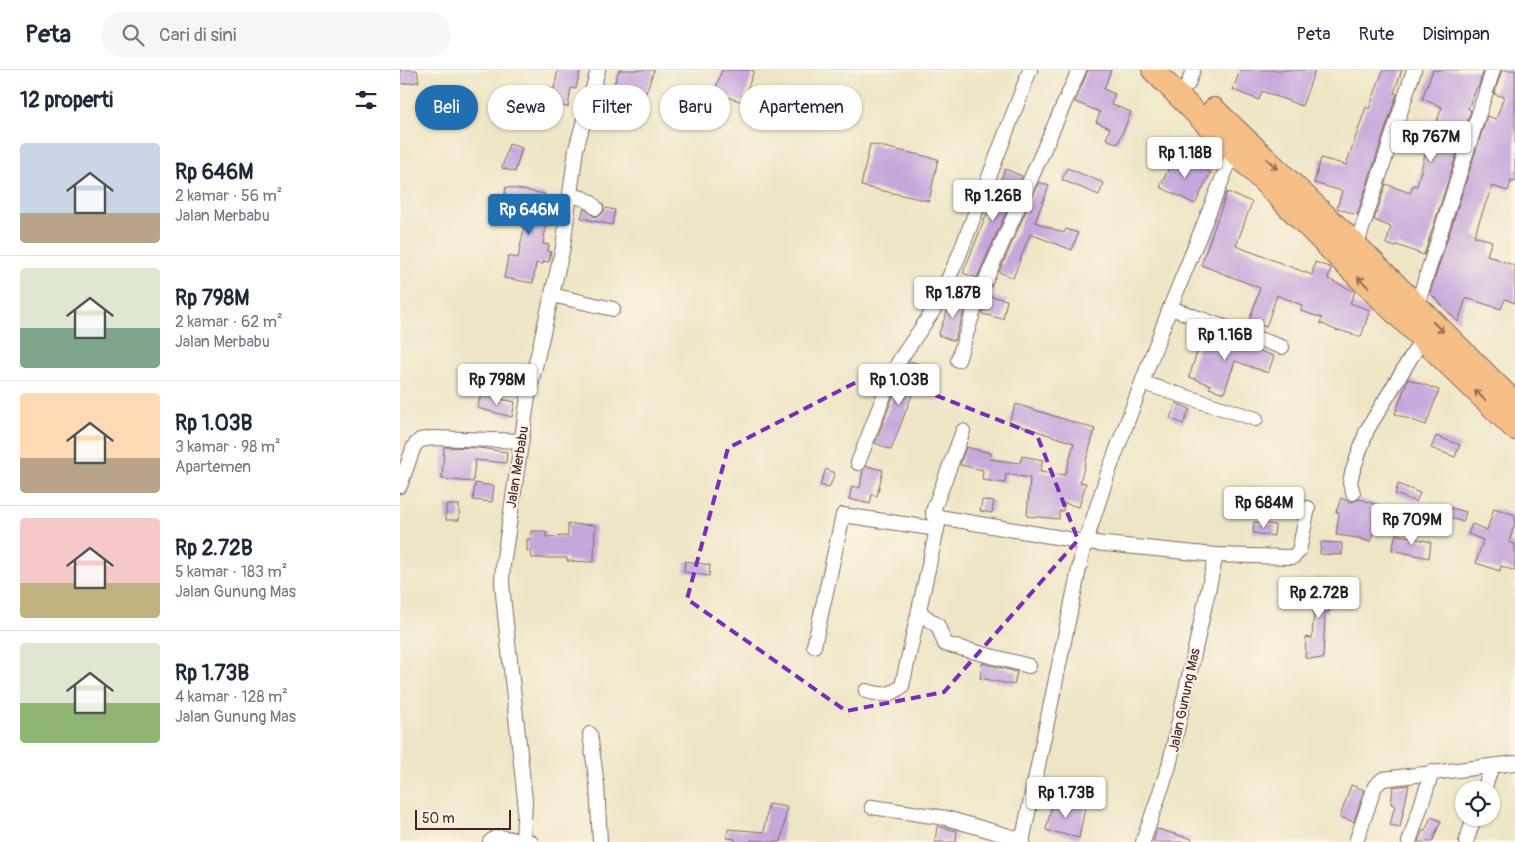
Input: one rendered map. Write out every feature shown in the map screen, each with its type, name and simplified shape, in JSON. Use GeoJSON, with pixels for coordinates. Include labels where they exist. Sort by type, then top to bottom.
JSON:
{"type":"FeatureCollection","features":[{"type":"Feature","properties":{"kind":"main road"},"geometry":{"type":"LineString","coordinates":[[1153,70],[1214,120],[1351,255],[1422,339],[1515,429]]}},
{"type":"Feature","properties":{"kind":"main road"},"geometry":{"type":"LineString","coordinates":[[1185,75],[1234,150],[1351,255],[1417,305],[1515,403]]}},
{"type":"Feature","properties":{"kind":"street","name":"Jalan Merbabu"},"geometry":{"type":"LineString","coordinates":[[527,841],[525,800],[502,582],[504,557],[528,397],[563,247],[576,149],[598,70]]}},
{"type":"Feature","properties":{"kind":"street"},"geometry":{"type":"LineString","coordinates":[[858,463],[893,372],[933,311],[958,258],[1030,70]]}},
{"type":"Feature","properties":{"kind":"street"},"geometry":{"type":"LineString","coordinates":[[958,360],[984,284],[1079,70]]}},
{"type":"Feature","properties":{"kind":"street"},"geometry":{"type":"LineString","coordinates":[[1351,255],[1414,70]]}},
{"type":"Feature","properties":{"kind":"street"},"geometry":{"type":"LineString","coordinates":[[1417,305],[1492,70]]}},
{"type":"Feature","properties":{"kind":"street"},"geometry":{"type":"LineString","coordinates":[[872,807],[946,818],[1022,841],[1085,542],[1108,473],[1170,308],[1234,150]]}},
{"type":"Feature","properties":{"kind":"street"},"geometry":{"type":"LineString","coordinates":[[570,196],[581,197],[590,201],[596,208]]}},
{"type":"Feature","properties":{"kind":"street"},"geometry":{"type":"LineString","coordinates":[[552,296],[613,308]]}},
{"type":"Feature","properties":{"kind":"street"},"geometry":{"type":"LineString","coordinates":[[1170,308],[1282,347]]}},
{"type":"Feature","properties":{"kind":"street"},"geometry":{"type":"LineString","coordinates":[[1353,493],[1350,483],[1352,474],[1368,430],[1406,363],[1422,339]]}},
{"type":"Feature","properties":{"kind":"street"},"geometry":{"type":"LineString","coordinates":[[1142,383],[1256,419]]}},
{"type":"Feature","properties":{"kind":"street"},"geometry":{"type":"LineString","coordinates":[[866,691],[887,695],[894,693],[902,686],[938,523],[932,511],[962,431]]}},
{"type":"Feature","properties":{"kind":"street"},"geometry":{"type":"LineString","coordinates":[[400,486],[414,446],[420,440],[433,438],[521,441]]}},
{"type":"Feature","properties":{"kind":"street"},"geometry":{"type":"LineString","coordinates":[[814,646],[843,515],[938,523],[1085,542],[1216,555],[1293,557],[1299,551],[1308,508]]}},
{"type":"Feature","properties":{"kind":"street","name":"Jalan Gunung Mas"},"geometry":{"type":"LineString","coordinates":[[1143,842],[1169,766],[1216,555]]}},
{"type":"Feature","properties":{"kind":"street"},"geometry":{"type":"LineString","coordinates":[[919,612],[938,626],[945,644],[1029,666]]}},
{"type":"Feature","properties":{"kind":"street"},"geometry":{"type":"LineString","coordinates":[[590,734],[597,785],[600,842]]}},
{"type":"Feature","properties":{"kind":"street"},"geometry":{"type":"LineString","coordinates":[[1356,842],[1375,786],[1383,779],[1515,763]]}},
{"type":"Feature","properties":{"kind":"street"},"geometry":{"type":"LineString","coordinates":[[1487,781],[1492,766]]}},
{"type":"Feature","properties":{"kind":"street"},"geometry":{"type":"LineString","coordinates":[[1410,842],[1432,772]]}},
{"type":"Feature","properties":{"kind":"street"},"geometry":{"type":"LineString","coordinates":[[1466,842],[1471,826]]}},
{"type":"Feature","properties":{"kind":"street"},"geometry":{"type":"LineString","coordinates":[[490,842],[499,837],[527,841]]}},
{"type":"Feature","properties":{"kind":"highlighted area"},"geometry":{"type":"Polygon","coordinates":[[[876,372],[1037,435],[1078,540],[944,692],[846,711],[687,599],[728,448],[876,372]]]}},
{"type":"Feature","properties":{"kind":"building"},"geometry":{"type":"Polygon","coordinates":[[[400,70],[417,70],[419,82],[400,84],[400,70]]]}},
{"type":"Feature","properties":{"kind":"building"},"geometry":{"type":"Polygon","coordinates":[[[558,70],[580,70],[577,85],[573,85],[573,88],[571,88],[568,107],[563,106],[563,85],[555,85],[558,70]]]}},
{"type":"Feature","properties":{"kind":"building"},"geometry":{"type":"Polygon","coordinates":[[[619,70],[654,70],[649,85],[614,85],[619,70]]]}},
{"type":"Feature","properties":{"kind":"building"},"geometry":{"type":"Polygon","coordinates":[[[722,70],[754,70],[749,85],[740,85],[740,101],[730,98],[730,85],[717,85],[722,70]]]}},
{"type":"Feature","properties":{"kind":"building"},"geometry":{"type":"Polygon","coordinates":[[[1088,70],[1111,70],[1104,89],[1115,94],[1111,104],[1131,112],[1118,144],[1106,139],[1110,128],[1096,122],[1100,112],[1075,102],[1088,70]]]}},
{"type":"Feature","properties":{"kind":"building"},"geometry":{"type":"Polygon","coordinates":[[[1240,70],[1315,70],[1302,106],[1262,91],[1259,100],[1233,90],[1240,70]]]}},
{"type":"Feature","properties":{"kind":"building"},"geometry":{"type":"Polygon","coordinates":[[[1383,70],[1402,70],[1394,93],[1397,94],[1357,215],[1337,208],[1342,191],[1314,183],[1321,158],[1346,165],[1366,107],[1369,109],[1383,70]]]}},
{"type":"Feature","properties":{"kind":"building"},"geometry":{"type":"Polygon","coordinates":[[[1433,70],[1484,70],[1468,109],[1471,110],[1424,255],[1397,245],[1396,247],[1386,244],[1391,227],[1374,220],[1386,184],[1410,193],[1413,185],[1417,186],[1424,158],[1442,107],[1422,99],[1433,70]]]}},
{"type":"Feature","properties":{"kind":"building"},"geometry":{"type":"Polygon","coordinates":[[[1502,70],[1515,70],[1515,182],[1511,181],[1508,191],[1492,186],[1474,236],[1492,241],[1487,255],[1515,266],[1515,303],[1505,299],[1501,309],[1466,298],[1458,322],[1430,293],[1487,116],[1496,119],[1504,97],[1494,94],[1502,70]]]}},
{"type":"Feature","properties":{"kind":"building"},"geometry":{"type":"Polygon","coordinates":[[[509,144],[522,148],[515,172],[502,168],[509,144]]]}},
{"type":"Feature","properties":{"kind":"building"},"geometry":{"type":"Polygon","coordinates":[[[870,144],[938,159],[929,201],[861,186],[870,144]]]}},
{"type":"Feature","properties":{"kind":"building"},"geometry":{"type":"Polygon","coordinates":[[[1175,154],[1211,172],[1195,204],[1160,187],[1175,154]]]}},
{"type":"Feature","properties":{"kind":"building"},"geometry":{"type":"Polygon","coordinates":[[[1067,168],[1104,183],[1099,195],[1062,180],[1067,168]]]}},
{"type":"Feature","properties":{"kind":"building"},"geometry":{"type":"Polygon","coordinates":[[[1005,169],[1022,176],[977,278],[963,273],[1005,169]]]}},
{"type":"Feature","properties":{"kind":"building"},"geometry":{"type":"Polygon","coordinates":[[[1039,182],[1049,186],[1035,222],[1064,233],[1066,229],[1078,233],[1072,250],[1030,234],[1013,278],[999,272],[1039,182]]]}},
{"type":"Feature","properties":{"kind":"building"},"geometry":{"type":"Polygon","coordinates":[[[506,187],[545,194],[542,214],[548,215],[543,244],[549,245],[548,251],[551,252],[549,262],[544,261],[543,264],[536,263],[533,283],[504,278],[508,256],[518,258],[524,228],[521,227],[526,204],[504,200],[506,187]]]}},
{"type":"Feature","properties":{"kind":"building"},"geometry":{"type":"Polygon","coordinates":[[[1227,192],[1252,202],[1236,246],[1312,275],[1315,262],[1331,268],[1328,279],[1355,292],[1350,303],[1370,310],[1361,337],[1338,331],[1320,323],[1322,318],[1301,311],[1302,305],[1277,295],[1266,327],[1249,321],[1260,288],[1201,265],[1227,192]]]}},
{"type":"Feature","properties":{"kind":"building"},"geometry":{"type":"Polygon","coordinates":[[[584,208],[597,217],[602,214],[605,208],[615,210],[612,225],[581,218],[584,208]]]}},
{"type":"Feature","properties":{"kind":"building"},"geometry":{"type":"Polygon","coordinates":[[[989,296],[1007,300],[1003,319],[982,314],[989,296]]]}},
{"type":"Feature","properties":{"kind":"building"},"geometry":{"type":"Polygon","coordinates":[[[953,297],[967,303],[954,341],[938,335],[953,297]]]}},
{"type":"Feature","properties":{"kind":"building"},"geometry":{"type":"Polygon","coordinates":[[[1204,331],[1274,356],[1268,373],[1235,361],[1224,393],[1209,388],[1211,385],[1189,377],[1204,331]]]}},
{"type":"Feature","properties":{"kind":"building"},"geometry":{"type":"Polygon","coordinates":[[[910,361],[923,366],[891,450],[875,443],[901,376],[910,361]]]}},
{"type":"Feature","properties":{"kind":"building"},"geometry":{"type":"Polygon","coordinates":[[[1408,379],[1439,390],[1426,425],[1395,414],[1408,379]]]}},
{"type":"Feature","properties":{"kind":"building"},"geometry":{"type":"Polygon","coordinates":[[[481,395],[515,402],[512,417],[477,408],[481,395]]]}},
{"type":"Feature","properties":{"kind":"building"},"geometry":{"type":"Polygon","coordinates":[[[1176,403],[1190,409],[1183,424],[1170,418],[1176,403]]]}},
{"type":"Feature","properties":{"kind":"building"},"geometry":{"type":"Polygon","coordinates":[[[1016,404],[1095,429],[1080,482],[1086,483],[1079,507],[1064,503],[1063,511],[1059,511],[1059,519],[1027,516],[1030,478],[1006,474],[1005,483],[982,480],[983,470],[960,465],[966,447],[991,453],[989,459],[1020,463],[1022,456],[1043,460],[1040,472],[1065,475],[1074,443],[1009,422],[1016,404]]]}},
{"type":"Feature","properties":{"kind":"building"},"geometry":{"type":"Polygon","coordinates":[[[1436,436],[1460,445],[1455,457],[1431,448],[1436,436]]]}},
{"type":"Feature","properties":{"kind":"building"},"geometry":{"type":"Polygon","coordinates":[[[444,447],[479,448],[507,452],[506,463],[475,460],[473,482],[442,479],[444,447]]]}},
{"type":"Feature","properties":{"kind":"building"},"geometry":{"type":"Polygon","coordinates":[[[866,466],[883,470],[877,496],[872,495],[870,504],[849,499],[852,486],[860,488],[863,470],[866,466]]]}},
{"type":"Feature","properties":{"kind":"building"},"geometry":{"type":"Polygon","coordinates":[[[826,469],[835,473],[829,488],[820,485],[826,469]]]}},
{"type":"Feature","properties":{"kind":"building"},"geometry":{"type":"Polygon","coordinates":[[[475,483],[494,486],[492,502],[473,500],[475,483]]]}},
{"type":"Feature","properties":{"kind":"building"},"geometry":{"type":"Polygon","coordinates":[[[1398,484],[1420,493],[1416,502],[1395,494],[1398,484]]]}},
{"type":"Feature","properties":{"kind":"building"},"geometry":{"type":"Polygon","coordinates":[[[1341,498],[1351,502],[1360,499],[1396,511],[1390,531],[1376,526],[1370,542],[1336,535],[1339,513],[1336,512],[1341,498]]]}},
{"type":"Feature","properties":{"kind":"building"},"geometry":{"type":"Polygon","coordinates":[[[982,500],[994,501],[992,513],[980,511],[982,500]]]}},
{"type":"Feature","properties":{"kind":"building"},"geometry":{"type":"Polygon","coordinates":[[[446,505],[459,505],[459,520],[446,520],[446,505]]]}},
{"type":"Feature","properties":{"kind":"building"},"geometry":{"type":"Polygon","coordinates":[[[1451,508],[1466,512],[1463,522],[1448,517],[1451,508]]]}},
{"type":"Feature","properties":{"kind":"building"},"geometry":{"type":"Polygon","coordinates":[[[1494,508],[1515,515],[1515,523],[1509,542],[1515,544],[1515,571],[1501,566],[1500,571],[1476,563],[1483,540],[1468,534],[1472,524],[1487,530],[1494,508]]]}},
{"type":"Feature","properties":{"kind":"building"},"geometry":{"type":"Polygon","coordinates":[[[1254,522],[1275,525],[1274,536],[1253,533],[1254,522]]]}},
{"type":"Feature","properties":{"kind":"building"},"geometry":{"type":"Polygon","coordinates":[[[568,524],[595,525],[594,562],[567,561],[567,558],[532,558],[531,551],[527,551],[527,539],[531,539],[531,531],[546,531],[546,537],[568,536],[568,524]]]}},
{"type":"Feature","properties":{"kind":"building"},"geometry":{"type":"Polygon","coordinates":[[[1396,534],[1431,542],[1429,558],[1392,550],[1396,534]]]}},
{"type":"Feature","properties":{"kind":"building"},"geometry":{"type":"Polygon","coordinates":[[[1321,542],[1342,543],[1342,555],[1320,554],[1321,542]]]}},
{"type":"Feature","properties":{"kind":"building"},"geometry":{"type":"Polygon","coordinates":[[[685,561],[710,565],[709,576],[684,572],[685,561]]]}},
{"type":"Feature","properties":{"kind":"building"},"geometry":{"type":"Polygon","coordinates":[[[1318,578],[1334,581],[1328,613],[1325,612],[1323,659],[1305,658],[1306,637],[1312,638],[1314,610],[1312,610],[1318,578]]]}},
{"type":"Feature","properties":{"kind":"building"},"geometry":{"type":"Polygon","coordinates":[[[982,663],[1017,672],[1014,685],[980,678],[982,663]]]}},
{"type":"Feature","properties":{"kind":"building"},"geometry":{"type":"Polygon","coordinates":[[[1351,785],[1364,790],[1354,822],[1340,817],[1351,785]]]}},
{"type":"Feature","properties":{"kind":"building"},"geometry":{"type":"Polygon","coordinates":[[[1409,785],[1400,827],[1390,825],[1395,805],[1391,804],[1393,787],[1409,785]]]}},
{"type":"Feature","properties":{"kind":"building"},"geometry":{"type":"Polygon","coordinates":[[[1053,800],[1085,808],[1079,838],[1046,830],[1053,800]]]}},
{"type":"Feature","properties":{"kind":"building"},"geometry":{"type":"Polygon","coordinates":[[[768,804],[787,807],[781,842],[751,840],[751,842],[735,842],[735,839],[727,838],[728,829],[764,832],[768,804]]]}},
{"type":"Feature","properties":{"kind":"building"},"geometry":{"type":"Polygon","coordinates":[[[1431,817],[1441,821],[1432,842],[1418,842],[1423,830],[1425,831],[1431,817]]]}},
{"type":"Feature","properties":{"kind":"building"},"geometry":{"type":"Polygon","coordinates":[[[937,826],[957,831],[956,842],[935,842],[937,826]]]}},
{"type":"Feature","properties":{"kind":"building"},"geometry":{"type":"Polygon","coordinates":[[[1157,829],[1192,839],[1191,842],[1153,842],[1157,829]]]}}]}
